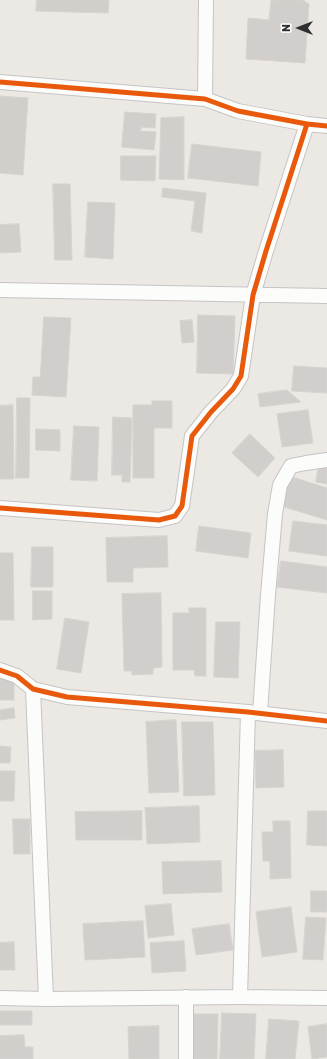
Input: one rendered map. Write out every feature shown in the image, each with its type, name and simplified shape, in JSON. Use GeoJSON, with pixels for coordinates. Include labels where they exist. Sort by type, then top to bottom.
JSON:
{"type":"FeatureCollection","features":[{"type":"Feature","properties":{"kind":"street"},"geometry":{"type":"LineString","coordinates":[[205,99],[206,0]]}},
{"type":"Feature","properties":{"kind":"street"},"geometry":{"type":"LineString","coordinates":[[0,82],[205,99],[238,111],[307,124],[327,126]]}},
{"type":"Feature","properties":{"kind":"street"},"geometry":{"type":"LineString","coordinates":[[0,508],[158,520],[175,516],[182,506],[192,436],[211,412],[233,389],[241,376],[254,295],[266,251],[307,124]]}},
{"type":"Feature","properties":{"kind":"street"},"geometry":{"type":"LineString","coordinates":[[0,290],[327,296]]}},
{"type":"Feature","properties":{"kind":"street"},"geometry":{"type":"LineString","coordinates":[[240,997],[254,713],[275,514],[280,485],[291,466],[327,460]]}},
{"type":"Feature","properties":{"kind":"street"},"geometry":{"type":"LineString","coordinates":[[0,670],[17,676],[33,689],[67,697],[327,720]]}},
{"type":"Feature","properties":{"kind":"street"},"geometry":{"type":"LineString","coordinates":[[33,689],[46,999]]}},
{"type":"Feature","properties":{"kind":"street"},"geometry":{"type":"LineString","coordinates":[[186,997],[186,1059]]}},
{"type":"Feature","properties":{"kind":"street"},"geometry":{"type":"LineString","coordinates":[[0,998],[327,998]]}},
{"type":"Feature","properties":{"kind":"building"},"geometry":{"type":"Polygon","coordinates":[[[37,0],[109,0],[108,13],[36,11],[37,0]]]}},
{"type":"Feature","properties":{"kind":"building"},"geometry":{"type":"Polygon","coordinates":[[[303,0],[309,4],[305,63],[246,59],[248,18],[269,20],[271,1],[303,0]]]}},
{"type":"Feature","properties":{"kind":"building"},"geometry":{"type":"Polygon","coordinates":[[[0,96],[28,98],[23,175],[0,173],[0,96]]]}},
{"type":"Feature","properties":{"kind":"building"},"geometry":{"type":"Polygon","coordinates":[[[125,112],[156,114],[155,128],[142,127],[140,131],[156,132],[154,150],[122,147],[125,112]]]}},
{"type":"Feature","properties":{"kind":"building"},"geometry":{"type":"Polygon","coordinates":[[[184,117],[184,180],[159,179],[161,118],[184,117]]]}},
{"type":"Feature","properties":{"kind":"building"},"geometry":{"type":"Polygon","coordinates":[[[192,144],[261,152],[258,186],[188,178],[192,144]]]}},
{"type":"Feature","properties":{"kind":"building"},"geometry":{"type":"Polygon","coordinates":[[[121,156],[156,156],[155,181],[121,180],[121,156]]]}},
{"type":"Feature","properties":{"kind":"building"},"geometry":{"type":"Polygon","coordinates":[[[53,184],[70,184],[72,260],[55,260],[53,184]]]}},
{"type":"Feature","properties":{"kind":"building"},"geometry":{"type":"Polygon","coordinates":[[[163,188],[206,193],[202,233],[191,231],[195,201],[162,197],[163,188]]]}},
{"type":"Feature","properties":{"kind":"building"},"geometry":{"type":"Polygon","coordinates":[[[88,202],[115,203],[113,259],[85,257],[88,202]]]}},
{"type":"Feature","properties":{"kind":"building"},"geometry":{"type":"Polygon","coordinates":[[[19,224],[21,252],[0,253],[0,225],[19,224]]]}},
{"type":"Feature","properties":{"kind":"building"},"geometry":{"type":"Polygon","coordinates":[[[198,315],[235,316],[233,374],[197,373],[198,315]]]}},
{"type":"Feature","properties":{"kind":"building"},"geometry":{"type":"Polygon","coordinates":[[[44,317],[71,318],[66,397],[32,395],[33,377],[40,377],[44,317]]]}},
{"type":"Feature","properties":{"kind":"building"},"geometry":{"type":"Polygon","coordinates":[[[192,320],[194,342],[182,343],[180,321],[192,320]]]}},
{"type":"Feature","properties":{"kind":"building"},"geometry":{"type":"Polygon","coordinates":[[[294,366],[327,368],[327,393],[292,391],[294,366]]]}},
{"type":"Feature","properties":{"kind":"building"},"geometry":{"type":"Polygon","coordinates":[[[287,390],[301,402],[260,407],[258,394],[287,390]]]}},
{"type":"Feature","properties":{"kind":"building"},"geometry":{"type":"Polygon","coordinates":[[[17,398],[30,398],[29,478],[16,478],[17,398]]]}},
{"type":"Feature","properties":{"kind":"building"},"geometry":{"type":"Polygon","coordinates":[[[152,401],[172,401],[172,428],[154,428],[154,478],[133,478],[133,405],[152,405],[152,401]]]}},
{"type":"Feature","properties":{"kind":"building"},"geometry":{"type":"Polygon","coordinates":[[[13,405],[14,479],[0,479],[0,406],[13,405]]]}},
{"type":"Feature","properties":{"kind":"building"},"geometry":{"type":"Polygon","coordinates":[[[308,410],[313,443],[282,447],[277,414],[308,410]]]}},
{"type":"Feature","properties":{"kind":"building"},"geometry":{"type":"Polygon","coordinates":[[[113,417],[132,418],[130,482],[122,482],[122,475],[112,475],[113,417]]]}},
{"type":"Feature","properties":{"kind":"building"},"geometry":{"type":"Polygon","coordinates":[[[74,426],[99,427],[97,481],[71,480],[74,426]]]}},
{"type":"Feature","properties":{"kind":"building"},"geometry":{"type":"Polygon","coordinates":[[[36,429],[60,430],[60,451],[36,450],[36,429]]]}},
{"type":"Feature","properties":{"kind":"building"},"geometry":{"type":"Polygon","coordinates":[[[250,434],[275,458],[258,477],[232,453],[250,434]]]}},
{"type":"Feature","properties":{"kind":"building"},"geometry":{"type":"Polygon","coordinates":[[[319,465],[327,466],[327,484],[316,482],[319,465]]]}},
{"type":"Feature","properties":{"kind":"building"},"geometry":{"type":"Polygon","coordinates":[[[289,476],[327,488],[327,520],[281,506],[289,476]]]}},
{"type":"Feature","properties":{"kind":"building"},"geometry":{"type":"Polygon","coordinates":[[[293,521],[327,525],[327,556],[289,551],[293,521]]]}},
{"type":"Feature","properties":{"kind":"building"},"geometry":{"type":"Polygon","coordinates":[[[199,526],[251,533],[248,558],[196,551],[199,526]]]}},
{"type":"Feature","properties":{"kind":"building"},"geometry":{"type":"Polygon","coordinates":[[[167,536],[168,567],[133,568],[133,582],[107,582],[106,538],[167,536]]]}},
{"type":"Feature","properties":{"kind":"building"},"geometry":{"type":"Polygon","coordinates":[[[32,547],[53,547],[53,587],[31,587],[32,547]]]}},
{"type":"Feature","properties":{"kind":"building"},"geometry":{"type":"Polygon","coordinates":[[[0,553],[13,553],[14,620],[0,620],[0,553]]]}},
{"type":"Feature","properties":{"kind":"building"},"geometry":{"type":"Polygon","coordinates":[[[281,561],[327,567],[327,593],[277,587],[281,561]]]}},
{"type":"Feature","properties":{"kind":"building"},"geometry":{"type":"Polygon","coordinates":[[[33,591],[52,591],[52,619],[33,620],[33,591]]]}},
{"type":"Feature","properties":{"kind":"building"},"geometry":{"type":"Polygon","coordinates":[[[161,593],[162,667],[153,668],[153,674],[132,675],[132,671],[124,671],[122,594],[161,593]]]}},
{"type":"Feature","properties":{"kind":"building"},"geometry":{"type":"Polygon","coordinates":[[[189,608],[206,608],[206,676],[195,676],[194,670],[173,670],[173,613],[189,613],[189,608]]]}},
{"type":"Feature","properties":{"kind":"building"},"geometry":{"type":"Polygon","coordinates":[[[65,618],[89,622],[81,673],[57,669],[65,618]]]}},
{"type":"Feature","properties":{"kind":"building"},"geometry":{"type":"Polygon","coordinates":[[[216,622],[240,622],[238,678],[214,677],[216,622]]]}},
{"type":"Feature","properties":{"kind":"building"},"geometry":{"type":"Polygon","coordinates":[[[0,678],[14,678],[14,700],[0,700],[0,678]]]}},
{"type":"Feature","properties":{"kind":"building"},"geometry":{"type":"Polygon","coordinates":[[[14,708],[15,718],[0,720],[0,710],[14,708]]]}},
{"type":"Feature","properties":{"kind":"building"},"geometry":{"type":"Polygon","coordinates":[[[176,720],[179,792],[149,793],[146,722],[176,720]]]}},
{"type":"Feature","properties":{"kind":"building"},"geometry":{"type":"Polygon","coordinates":[[[182,722],[213,722],[215,795],[184,796],[182,722]]]}},
{"type":"Feature","properties":{"kind":"building"},"geometry":{"type":"Polygon","coordinates":[[[0,746],[11,747],[10,763],[0,763],[0,746]]]}},
{"type":"Feature","properties":{"kind":"building"},"geometry":{"type":"Polygon","coordinates":[[[283,750],[284,787],[256,788],[255,751],[283,750]]]}},
{"type":"Feature","properties":{"kind":"building"},"geometry":{"type":"Polygon","coordinates":[[[0,771],[15,771],[14,801],[0,801],[0,771]]]}},
{"type":"Feature","properties":{"kind":"building"},"geometry":{"type":"Polygon","coordinates":[[[199,806],[200,842],[147,844],[145,808],[199,806]]]}},
{"type":"Feature","properties":{"kind":"building"},"geometry":{"type":"Polygon","coordinates":[[[142,811],[142,840],[76,840],[75,812],[142,811]]]}},
{"type":"Feature","properties":{"kind":"building"},"geometry":{"type":"Polygon","coordinates":[[[308,811],[327,811],[327,846],[307,845],[308,811]]]}},
{"type":"Feature","properties":{"kind":"building"},"geometry":{"type":"Polygon","coordinates":[[[13,819],[30,819],[30,854],[14,854],[13,819]]]}},
{"type":"Feature","properties":{"kind":"building"},"geometry":{"type":"Polygon","coordinates":[[[273,821],[290,821],[291,878],[270,879],[270,861],[263,861],[262,832],[273,832],[273,821]]]}},
{"type":"Feature","properties":{"kind":"building"},"geometry":{"type":"Polygon","coordinates":[[[221,861],[222,892],[163,894],[162,862],[221,861]]]}},
{"type":"Feature","properties":{"kind":"building"},"geometry":{"type":"Polygon","coordinates":[[[311,891],[327,891],[327,912],[311,912],[311,891]]]}},
{"type":"Feature","properties":{"kind":"building"},"geometry":{"type":"Polygon","coordinates":[[[171,904],[174,935],[148,938],[145,906],[171,904]]]}},
{"type":"Feature","properties":{"kind":"building"},"geometry":{"type":"Polygon","coordinates":[[[291,907],[297,952],[262,957],[256,912],[291,907]]]}},
{"type":"Feature","properties":{"kind":"building"},"geometry":{"type":"Polygon","coordinates":[[[306,917],[326,918],[323,960],[303,959],[306,917]]]}},
{"type":"Feature","properties":{"kind":"building"},"geometry":{"type":"Polygon","coordinates":[[[143,921],[145,957],[85,960],[83,924],[143,921]]]}},
{"type":"Feature","properties":{"kind":"building"},"geometry":{"type":"Polygon","coordinates":[[[229,924],[233,950],[196,955],[192,929],[229,924]]]}},
{"type":"Feature","properties":{"kind":"building"},"geometry":{"type":"Polygon","coordinates":[[[184,941],[186,971],[152,973],[150,943],[184,941]]]}},
{"type":"Feature","properties":{"kind":"building"},"geometry":{"type":"Polygon","coordinates":[[[14,942],[15,970],[0,970],[0,943],[14,942]]]}},
{"type":"Feature","properties":{"kind":"building"},"geometry":{"type":"Polygon","coordinates":[[[0,1011],[32,1011],[32,1025],[0,1025],[0,1011]]]}},
{"type":"Feature","properties":{"kind":"building"},"geometry":{"type":"Polygon","coordinates":[[[222,1013],[256,1014],[254,1059],[220,1059],[222,1013]]]}},
{"type":"Feature","properties":{"kind":"building"},"geometry":{"type":"Polygon","coordinates":[[[192,1014],[218,1014],[217,1059],[191,1059],[192,1014]]]}},
{"type":"Feature","properties":{"kind":"building"},"geometry":{"type":"Polygon","coordinates":[[[269,1019],[299,1021],[295,1059],[266,1059],[269,1019]]]}},
{"type":"Feature","properties":{"kind":"building"},"geometry":{"type":"Polygon","coordinates":[[[327,1024],[327,1057],[312,1059],[308,1027],[327,1024]]]}},
{"type":"Feature","properties":{"kind":"building"},"geometry":{"type":"Polygon","coordinates":[[[159,1026],[159,1059],[129,1059],[128,1027],[159,1026]]]}},
{"type":"Feature","properties":{"kind":"building"},"geometry":{"type":"Polygon","coordinates":[[[24,1035],[25,1047],[33,1047],[33,1059],[0,1059],[0,1036],[24,1035]]]}},
{"type":"Feature","properties":{"kind":"cycle path"},"geometry":{"type":"LineString","coordinates":[[0,82],[205,99],[238,111],[307,124],[327,126]]}},
{"type":"Feature","properties":{"kind":"cycle path"},"geometry":{"type":"LineString","coordinates":[[0,508],[159,520],[175,516],[182,506],[192,436],[211,412],[233,389],[241,376],[253,295],[307,124]]}},
{"type":"Feature","properties":{"kind":"cycle path"},"geometry":{"type":"LineString","coordinates":[[0,670],[17,676],[33,689],[67,697],[248,712],[327,721]]}}]}
